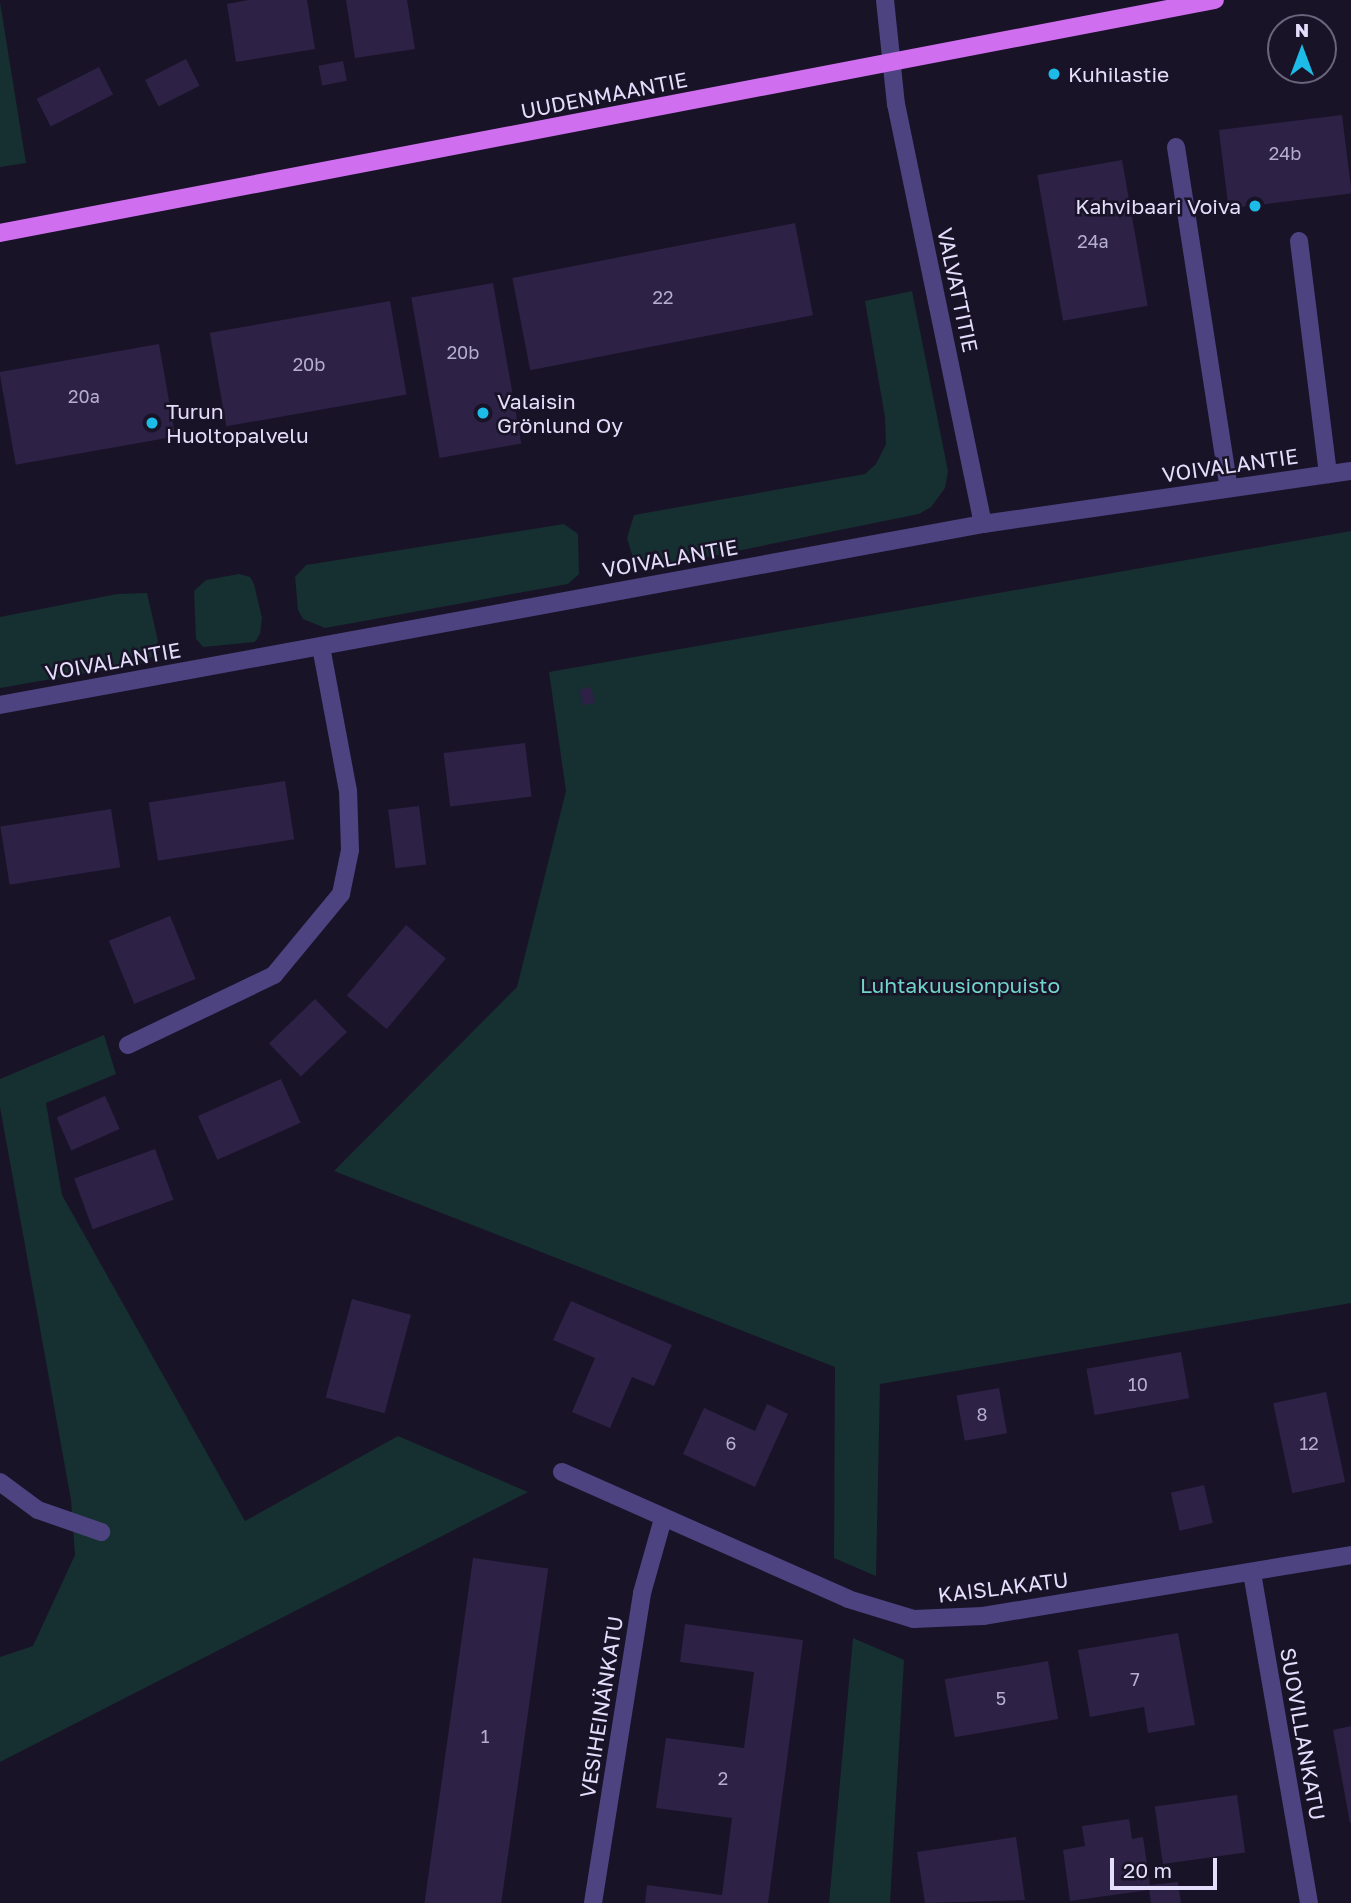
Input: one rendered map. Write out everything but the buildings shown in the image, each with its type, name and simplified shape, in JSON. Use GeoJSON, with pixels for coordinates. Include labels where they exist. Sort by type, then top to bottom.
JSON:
{"type":"FeatureCollection","features":[{"type":"Feature","properties":{"kind":"main road","name":"UUDENMAANTIE"},"geometry":{"type":"LineString","coordinates":[[0,233],[1215,0]]}},
{"type":"Feature","properties":{"kind":"street"},"geometry":{"type":"LineString","coordinates":[[885,0],[889,64]]}},
{"type":"Feature","properties":{"kind":"street","name":"VALVATTITIE"},"geometry":{"type":"LineString","coordinates":[[889,64],[983,524]]}},
{"type":"Feature","properties":{"kind":"street"},"geometry":{"type":"LineString","coordinates":[[1176,147],[1229,488]]}},
{"type":"Feature","properties":{"kind":"street"},"geometry":{"type":"LineString","coordinates":[[1298,241],[1328,474]]}},
{"type":"Feature","properties":{"kind":"street","name":"VOIVALANTIE"},"geometry":{"type":"LineString","coordinates":[[0,705],[983,524],[1351,471]]}},
{"type":"Feature","properties":{"kind":"street"},"geometry":{"type":"LineString","coordinates":[[128,1045],[274,975],[341,894],[350,850],[348,792],[321,647]]}},
{"type":"Feature","properties":{"kind":"street","name":"KAISLAKATU"},"geometry":{"type":"LineString","coordinates":[[562,1472],[848,1599],[914,1619],[983,1616],[1351,1555]]}},
{"type":"Feature","properties":{"kind":"street"},"geometry":{"type":"LineString","coordinates":[[0,1482],[38,1510],[101,1532]]}},
{"type":"Feature","properties":{"kind":"street","name":"VESIHEINÄNKATU"},"geometry":{"type":"LineString","coordinates":[[593,1903],[642,1593],[663,1519]]}},
{"type":"Feature","properties":{"kind":"street","name":"SUOVILLANKATU"},"geometry":{"type":"LineString","coordinates":[[1252,1573],[1309,1903]]}},
{"type":"Feature","properties":{"kind":"green space"},"geometry":{"type":"Polygon","coordinates":[[[0,2],[26,163],[0,167],[0,2]]]}},
{"type":"Feature","properties":{"kind":"green space"},"geometry":{"type":"Polygon","coordinates":[[[912,291],[948,471],[945,488],[931,507],[919,514],[648,569],[633,558],[627,538],[634,515],[865,474],[876,464],[886,444],[885,417],[865,301],[912,291]]]}},
{"type":"Feature","properties":{"kind":"green space"},"geometry":{"type":"Polygon","coordinates":[[[564,524],[578,534],[579,574],[568,584],[325,628],[303,619],[298,610],[295,577],[306,565],[564,524]]]}},
{"type":"Feature","properties":{"kind":"green space","name":"Luhtakuusionpuisto"},"geometry":{"type":"Polygon","coordinates":[[[1351,531],[1351,1303],[880,1384],[876,1576],[834,1558],[835,1367],[334,1171],[517,987],[566,791],[549,672],[1351,531]]]}},
{"type":"Feature","properties":{"kind":"green space"},"geometry":{"type":"Polygon","coordinates":[[[239,574],[250,577],[254,584],[262,618],[260,634],[255,642],[203,647],[196,639],[194,591],[206,580],[239,574]]]}},
{"type":"Feature","properties":{"kind":"green space"},"geometry":{"type":"Polygon","coordinates":[[[147,593],[158,641],[153,656],[143,663],[0,688],[0,617],[117,594],[147,593]]]}},
{"type":"Feature","properties":{"kind":"green space"},"geometry":{"type":"Polygon","coordinates":[[[104,1035],[116,1074],[46,1103],[62,1195],[245,1521],[398,1436],[528,1492],[0,1762],[0,1657],[33,1646],[75,1555],[71,1500],[0,1107],[0,1079],[104,1035]]]}},
{"type":"Feature","properties":{"kind":"green space"},"geometry":{"type":"Polygon","coordinates":[[[853,1638],[904,1660],[890,1903],[829,1903],[853,1638]]]}},
{"type":"Feature","properties":{"kind":"place","name":"Kuhilastie"},"geometry":{"type":"Point","coordinates":[1054,74]}},
{"type":"Feature","properties":{"kind":"place","name":"Kahvibaari Voiva"},"geometry":{"type":"Point","coordinates":[1255,206]}},
{"type":"Feature","properties":{"kind":"place","name":"Valaisin Grönlund Oy"},"geometry":{"type":"Point","coordinates":[483,413]}},
{"type":"Feature","properties":{"kind":"place","name":"Turun Huoltopalvelu"},"geometry":{"type":"Point","coordinates":[152,423]}}]}
